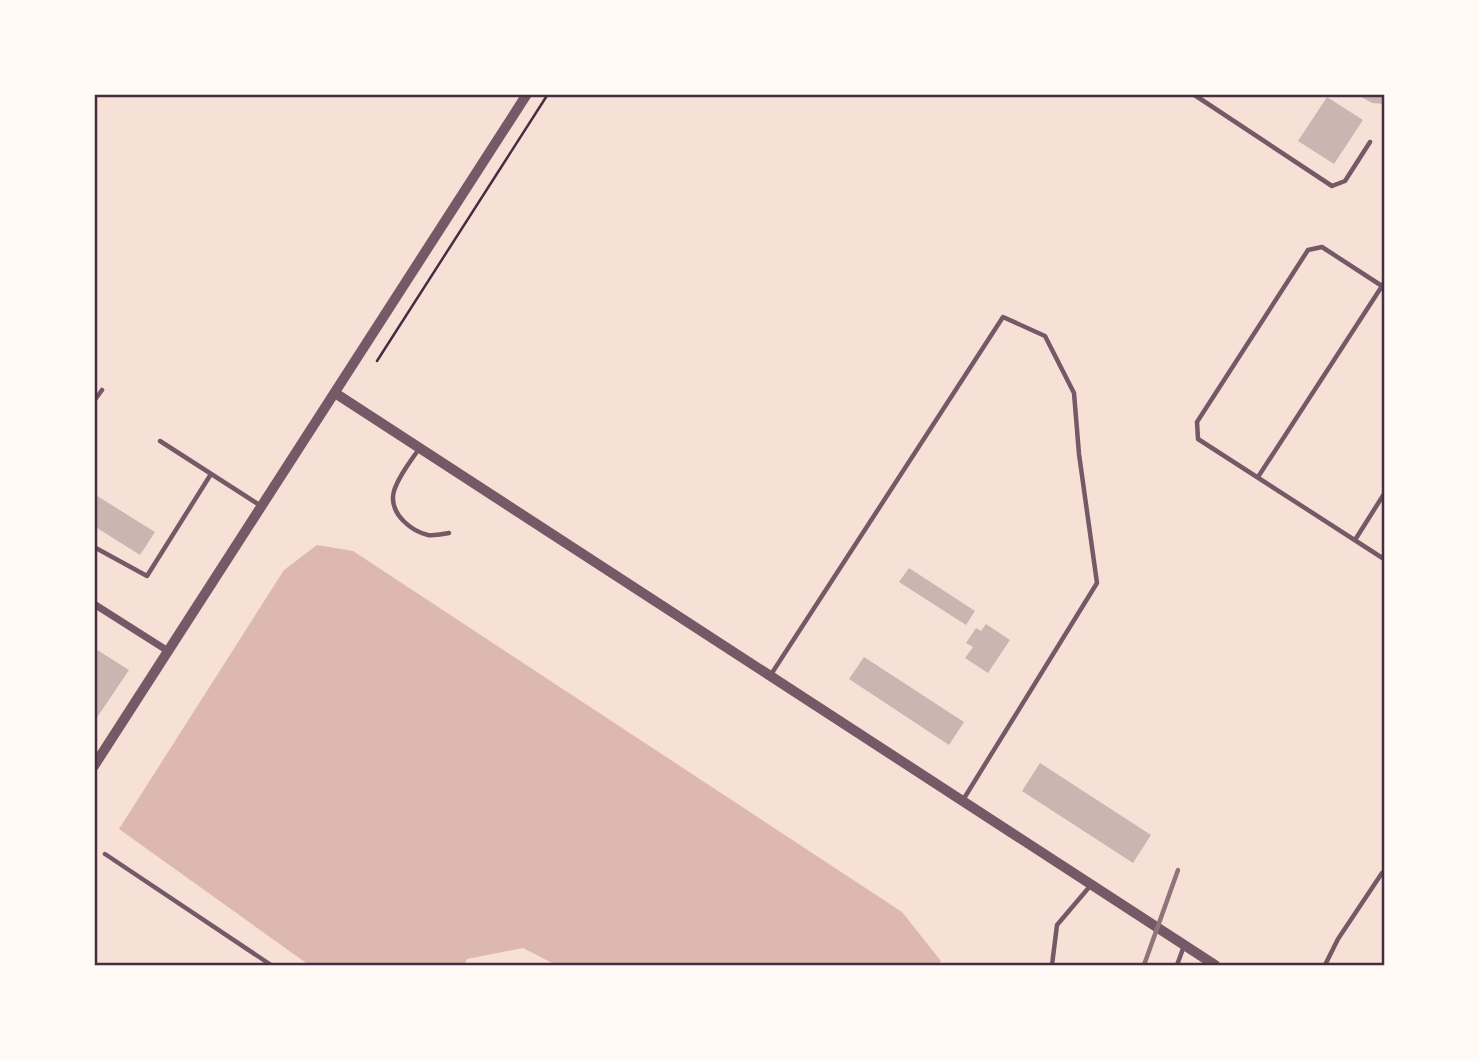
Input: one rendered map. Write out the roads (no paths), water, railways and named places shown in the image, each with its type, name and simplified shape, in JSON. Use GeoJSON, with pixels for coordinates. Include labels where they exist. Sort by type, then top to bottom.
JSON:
{"type":"FeatureCollection","features":[{"type":"Feature","properties":{"kind":"street"},"geometry":{"type":"LineString","coordinates":[[94,766],[527,94]]}},
{"type":"Feature","properties":{"kind":"street"},"geometry":{"type":"LineString","coordinates":[[335,393],[1215,965]]}},
{"type":"Feature","properties":{"kind":"street"},"geometry":{"type":"LineString","coordinates":[[94,604],[168,651]]}},
{"type":"Feature","properties":{"kind":"lane"},"geometry":{"type":"LineString","coordinates":[[1193,94],[1332,186],[1345,181],[1370,142]]}},
{"type":"Feature","properties":{"kind":"lane"},"geometry":{"type":"LineString","coordinates":[[1258,477],[1383,284],[1322,247],[1308,250],[1197,422],[1198,439],[1384,559]]}},
{"type":"Feature","properties":{"kind":"lane"},"geometry":{"type":"LineString","coordinates":[[769,676],[1003,317],[1045,336],[1074,393],[1079,454],[1097,583],[962,801]]}},
{"type":"Feature","properties":{"kind":"lane"},"geometry":{"type":"LineString","coordinates":[[94,401],[102,390]]}},
{"type":"Feature","properties":{"kind":"lane"},"geometry":{"type":"LineString","coordinates":[[160,441],[262,507]]}},
{"type":"Feature","properties":{"kind":"lane"},"geometry":{"type":"LineString","coordinates":[[419,448],[393,496],[397,515],[409,526],[428,535],[449,533]]}},
{"type":"Feature","properties":{"kind":"lane"},"geometry":{"type":"LineString","coordinates":[[94,547],[146,576],[211,474]]}},
{"type":"Feature","properties":{"kind":"lane"},"geometry":{"type":"LineString","coordinates":[[1355,540],[1384,494]]}},
{"type":"Feature","properties":{"kind":"lane"},"geometry":{"type":"LineString","coordinates":[[104,854],[271,965]]}},
{"type":"Feature","properties":{"kind":"lane"},"geometry":{"type":"LineString","coordinates":[[1325,965],[1338,939],[1382,873]]}},
{"type":"Feature","properties":{"kind":"lane"},"geometry":{"type":"LineString","coordinates":[[1052,965],[1057,925],[1091,884]]}},
{"type":"Feature","properties":{"kind":"lane"},"geometry":{"type":"LineString","coordinates":[[1177,965],[1184,945]]}},
{"type":"Feature","properties":{"kind":"railway"},"geometry":{"type":"LineString","coordinates":[[1144,965],[1178,870]]}}]}
